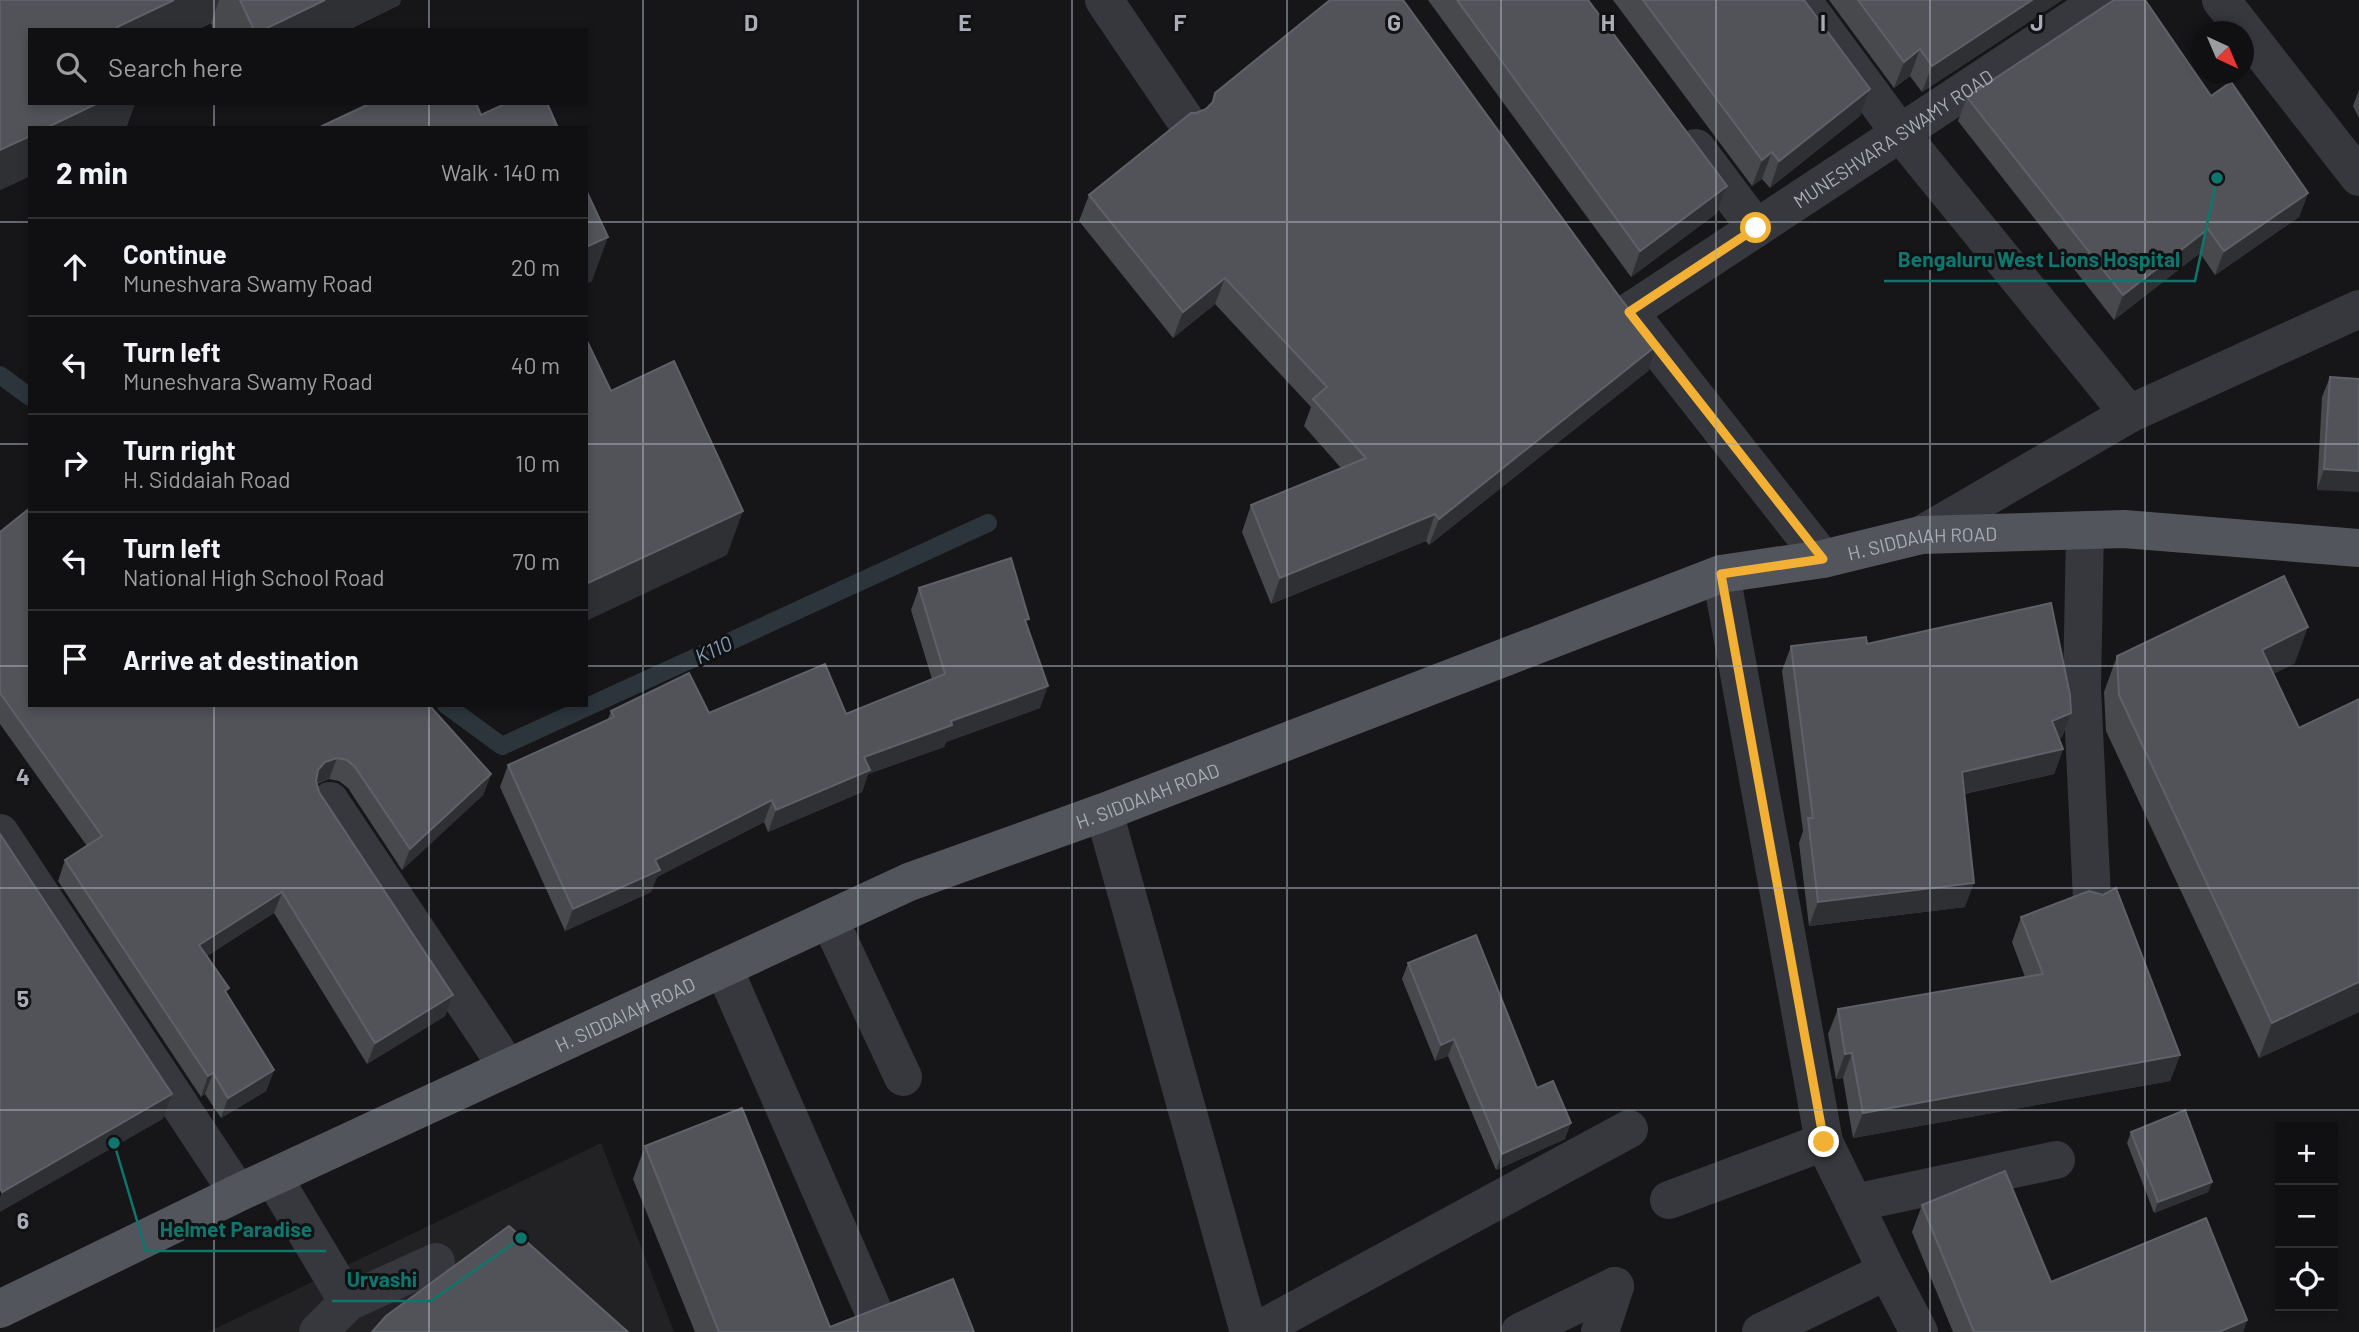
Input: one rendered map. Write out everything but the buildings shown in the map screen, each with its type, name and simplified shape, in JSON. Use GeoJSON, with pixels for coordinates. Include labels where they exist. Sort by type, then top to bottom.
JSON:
{"type":"FeatureCollection","features":[{"type":"Feature","properties":{"kind":"main road","name":"H. SIDDAIAH ROAD"},"geometry":{"type":"LineString","coordinates":[[0,1310],[238,1193],[909,882],[1104,812],[1721,574],[1823,559],[1921,536],[2124,529],[2359,548]]}},
{"type":"Feature","properties":{"kind":"street"},"geometry":{"type":"LineString","coordinates":[[1104,0],[1184,118]]}},
{"type":"Feature","properties":{"kind":"street"},"geometry":{"type":"LineString","coordinates":[[1802,0],[1900,133],[2129,415]]}},
{"type":"Feature","properties":{"kind":"street","name":"MUNESHVARA SWAMY ROAD"},"geometry":{"type":"LineString","coordinates":[[1823,559],[1621,301],[1756,228],[2102,0]]}},
{"type":"Feature","properties":{"kind":"street"},"geometry":{"type":"LineString","coordinates":[[2221,0],[2359,177]]}},
{"type":"Feature","properties":{"kind":"street"},"geometry":{"type":"LineString","coordinates":[[1675,119],[1756,228]]}},
{"type":"Feature","properties":{"kind":"street"},"geometry":{"type":"LineString","coordinates":[[1921,536],[2129,415],[2359,309]]}},
{"type":"Feature","properties":{"kind":"street"},"geometry":{"type":"LineString","coordinates":[[2085,530],[2082,688],[2092,899]]}},
{"type":"Feature","properties":{"kind":"street"},"geometry":{"type":"LineString","coordinates":[[1721,574],[1824,1142],[1886,1271],[1919,1332]]}},
{"type":"Feature","properties":{"kind":"street"},"geometry":{"type":"LineString","coordinates":[[330,801],[508,1068]]}},
{"type":"Feature","properties":{"kind":"street"},"geometry":{"type":"LineString","coordinates":[[1104,812],[1249,1332]]}},
{"type":"Feature","properties":{"kind":"street"},"geometry":{"type":"LineString","coordinates":[[0,833],[238,1193]]}},
{"type":"Feature","properties":{"kind":"street"},"geometry":{"type":"LineString","coordinates":[[829,919],[903,1077]]}},
{"type":"Feature","properties":{"kind":"street"},"geometry":{"type":"LineString","coordinates":[[724,969],[873,1310]]}},
{"type":"Feature","properties":{"kind":"street"},"geometry":{"type":"LineString","coordinates":[[1255,1332],[1629,1129]]}},
{"type":"Feature","properties":{"kind":"street"},"geometry":{"type":"LineString","coordinates":[[1669,1200],[1824,1142]]}},
{"type":"Feature","properties":{"kind":"street"},"geometry":{"type":"LineString","coordinates":[[1854,1203],[2056,1160]]}},
{"type":"Feature","properties":{"kind":"street"},"geometry":{"type":"LineString","coordinates":[[274,1177],[348,1302]]}},
{"type":"Feature","properties":{"kind":"street"},"geometry":{"type":"LineString","coordinates":[[318,1332],[348,1302],[436,1262]]}},
{"type":"Feature","properties":{"kind":"street"},"geometry":{"type":"LineString","coordinates":[[1760,1332],[1886,1271]]}},
{"type":"Feature","properties":{"kind":"street"},"geometry":{"type":"LineString","coordinates":[[1520,1332],[1615,1286],[1600,1332]]}},
{"type":"Feature","properties":{"kind":"shaded area"},"geometry":{"type":"Polygon","coordinates":[[[601,1143],[674,1332],[208,1332],[601,1143]]]}},
{"type":"Feature","properties":{"kind":"waterway","name":"K110"},"geometry":{"type":"LineString","coordinates":[[0,375],[28,396]]}},
{"type":"Feature","properties":{"kind":"waterway","name":"K110"},"geometry":{"type":"LineString","coordinates":[[588,707],[988,523]]}},
{"type":"Feature","properties":{"kind":"waterway","name":"K110"},"geometry":{"type":"LineString","coordinates":[[449,707],[502,746],[587,707]]}},
{"type":"Feature","properties":{"kind":"place","name":"Bengaluru West Lions Hospital"},"geometry":{"type":"Point","coordinates":[2217,178]}},
{"type":"Feature","properties":{"kind":"place","name":"Helmet Paradise"},"geometry":{"type":"Point","coordinates":[114,1143]}},
{"type":"Feature","properties":{"kind":"place","name":"Urvashi"},"geometry":{"type":"Point","coordinates":[521,1238]}},
{"type":"Feature","properties":{"kind":"route"},"geometry":{"type":"LineString","coordinates":[[1756,228],[1629,312],[1823,559],[1721,574],[1824,1142]]}}]}
